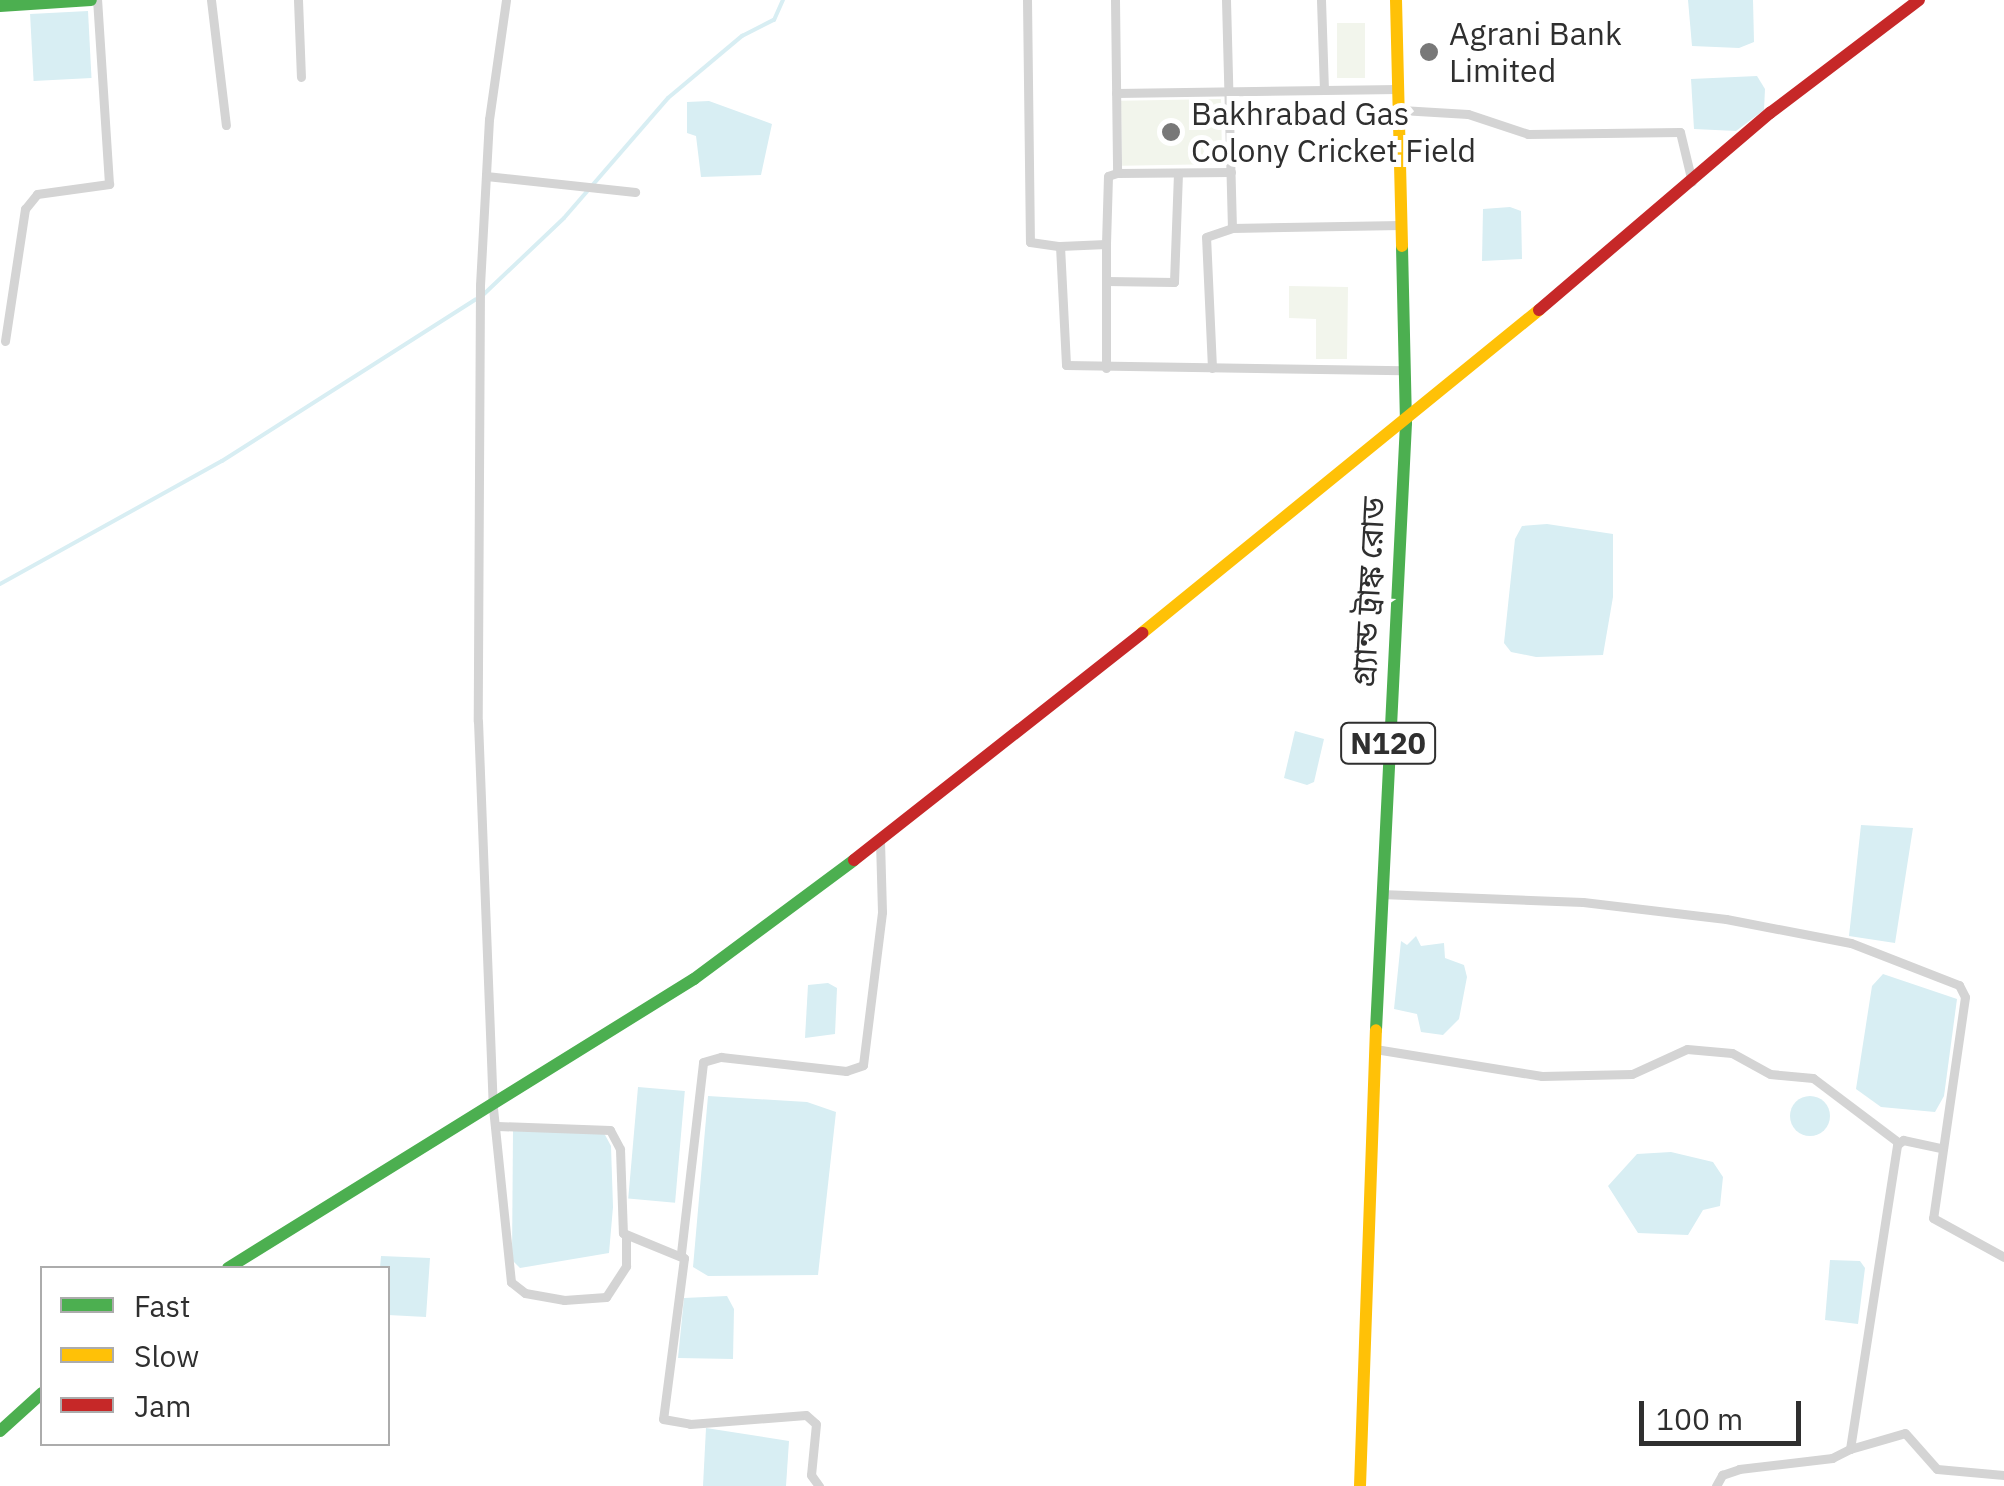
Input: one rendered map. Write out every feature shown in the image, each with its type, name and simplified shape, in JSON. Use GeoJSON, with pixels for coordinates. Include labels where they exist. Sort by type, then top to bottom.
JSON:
{"type":"FeatureCollection","features":[{"type":"Feature","properties":{"kind":"main road"},"geometry":{"type":"LineString","coordinates":[[0,6],[94,0]]}},
{"type":"Feature","properties":{"kind":"main road","name":"গ্র্যান্ড ট্রাঙ্ক রোড"},"geometry":{"type":"LineString","coordinates":[[1360,1486],[1380,894],[1406,423],[1396,0]]}},
{"type":"Feature","properties":{"kind":"main road"},"geometry":{"type":"LineString","coordinates":[[231,1266],[694,980],[880,841],[1406,423],[1692,182],[1919,0]]}},
{"type":"Feature","properties":{"kind":"main road"},"geometry":{"type":"LineString","coordinates":[[0,1432],[40,1395]]}},
{"type":"Feature","properties":{"kind":"street"},"geometry":{"type":"LineString","coordinates":[[5,341],[25,208],[37,194],[109,184],[94,0]]}},
{"type":"Feature","properties":{"kind":"street"},"geometry":{"type":"LineString","coordinates":[[211,0],[226,125]]}},
{"type":"Feature","properties":{"kind":"street"},"geometry":{"type":"LineString","coordinates":[[298,0],[301,77]]}},
{"type":"Feature","properties":{"kind":"street"},"geometry":{"type":"LineString","coordinates":[[498,1126],[610,1130],[620,1149],[626,1266],[606,1297],[564,1300],[525,1293],[511,1282],[498,1126],[492,1108],[478,721],[480,285],[486,176],[506,0]]}},
{"type":"Feature","properties":{"kind":"street"},"geometry":{"type":"LineString","coordinates":[[1027,0],[1030,242],[1060,246],[1106,244]]}},
{"type":"Feature","properties":{"kind":"street"},"geometry":{"type":"LineString","coordinates":[[1115,0],[1117,173]]}},
{"type":"Feature","properties":{"kind":"street"},"geometry":{"type":"LineString","coordinates":[[1226,0],[1232,228]]}},
{"type":"Feature","properties":{"kind":"street"},"geometry":{"type":"LineString","coordinates":[[1321,0],[1324,90]]}},
{"type":"Feature","properties":{"kind":"street"},"geometry":{"type":"LineString","coordinates":[[1116,93],[1401,90]]}},
{"type":"Feature","properties":{"kind":"street"},"geometry":{"type":"LineString","coordinates":[[1401,110],[1468,114],[1528,134],[1680,132],[1692,182]]}},
{"type":"Feature","properties":{"kind":"street"},"geometry":{"type":"LineString","coordinates":[[1106,368],[1107,180],[1117,173],[1231,172]]}},
{"type":"Feature","properties":{"kind":"street"},"geometry":{"type":"LineString","coordinates":[[1106,282],[1174,282],[1178,173]]}},
{"type":"Feature","properties":{"kind":"street"},"geometry":{"type":"LineString","coordinates":[[486,176],[578,189],[635,192]]}},
{"type":"Feature","properties":{"kind":"street"},"geometry":{"type":"LineString","coordinates":[[1212,368],[1206,237],[1232,228],[1403,225]]}},
{"type":"Feature","properties":{"kind":"street"},"geometry":{"type":"LineString","coordinates":[[1060,246],[1064,361],[1106,368],[1404,370]]}},
{"type":"Feature","properties":{"kind":"street"},"geometry":{"type":"LineString","coordinates":[[819,1486],[811,1476],[816,1424],[806,1415],[690,1424],[663,1419],[703,1062],[721,1057],[846,1071],[863,1065],[882,912],[880,841]]}},
{"type":"Feature","properties":{"kind":"street"},"geometry":{"type":"LineString","coordinates":[[1380,894],[1583,902],[1726,919],[1850,943],[1958,985],[1965,996],[1933,1218],[2004,1257]]}},
{"type":"Feature","properties":{"kind":"street"},"geometry":{"type":"LineString","coordinates":[[1375,1049],[1542,1076],[1632,1074],[1687,1049],[1732,1053],[1770,1074],[1813,1078],[1898,1142],[1942,1148]]}},
{"type":"Feature","properties":{"kind":"street"},"geometry":{"type":"LineString","coordinates":[[1850,1450],[1898,1142]]}},
{"type":"Feature","properties":{"kind":"street"},"geometry":{"type":"LineString","coordinates":[[626,1238],[681,1254]]}},
{"type":"Feature","properties":{"kind":"street"},"geometry":{"type":"LineString","coordinates":[[1716,1486],[1722,1475],[1739,1469],[1832,1458],[1905,1432],[1937,1469],[2004,1475]]}},
{"type":"Feature","properties":{"kind":"shaded area"},"geometry":{"type":"Polygon","coordinates":[[[1688,0],[1753,0],[1754,42],[1739,48],[1692,46],[1688,0]]]}},
{"type":"Feature","properties":{"kind":"shaded area"},"geometry":{"type":"Polygon","coordinates":[[[88,11],[92,78],[34,81],[30,14],[88,11]]]}},
{"type":"Feature","properties":{"kind":"shaded area"},"geometry":{"type":"Polygon","coordinates":[[[1337,23],[1365,23],[1365,78],[1337,78],[1337,23]]]}},
{"type":"Feature","properties":{"kind":"shaded area"},"geometry":{"type":"Polygon","coordinates":[[[1757,76],[1765,89],[1764,110],[1736,131],[1694,129],[1691,79],[1757,76]]]}},
{"type":"Feature","properties":{"kind":"shaded area","name":"Bakhrabad Gas Colony Cricket Field"},"geometry":{"type":"Polygon","coordinates":[[[1221,99],[1222,164],[1122,166],[1121,101],[1221,99]]]}},
{"type":"Feature","properties":{"kind":"shaded area"},"geometry":{"type":"Polygon","coordinates":[[[709,101],[772,124],[761,175],[701,177],[696,136],[687,133],[687,102],[709,101]]]}},
{"type":"Feature","properties":{"kind":"shaded area"},"geometry":{"type":"Polygon","coordinates":[[[1510,207],[1521,211],[1522,259],[1482,261],[1483,209],[1510,207]]]}},
{"type":"Feature","properties":{"kind":"shaded area"},"geometry":{"type":"Polygon","coordinates":[[[1289,286],[1348,287],[1347,359],[1316,359],[1316,319],[1289,318],[1289,286]]]}},
{"type":"Feature","properties":{"kind":"shaded area"},"geometry":{"type":"Polygon","coordinates":[[[1547,524],[1613,534],[1613,597],[1603,655],[1536,657],[1511,652],[1504,643],[1515,539],[1522,526],[1547,524]]]}},
{"type":"Feature","properties":{"kind":"shaded area"},"geometry":{"type":"Polygon","coordinates":[[[1295,731],[1324,739],[1314,782],[1307,785],[1284,778],[1295,731]]]}},
{"type":"Feature","properties":{"kind":"shaded area"},"geometry":{"type":"Polygon","coordinates":[[[1861,825],[1913,828],[1895,943],[1849,936],[1861,825]]]}},
{"type":"Feature","properties":{"kind":"shaded area"},"geometry":{"type":"Polygon","coordinates":[[[1416,936],[1421,946],[1444,943],[1445,958],[1464,965],[1467,977],[1459,1019],[1443,1035],[1421,1032],[1417,1014],[1394,1009],[1401,941],[1407,945],[1416,936]]]}},
{"type":"Feature","properties":{"kind":"shaded area"},"geometry":{"type":"Polygon","coordinates":[[[1883,974],[1957,999],[1944,1096],[1935,1112],[1881,1107],[1856,1089],[1872,986],[1883,974]]]}},
{"type":"Feature","properties":{"kind":"shaded area"},"geometry":{"type":"Polygon","coordinates":[[[828,983],[837,988],[835,1034],[805,1038],[808,985],[828,983]]]}},
{"type":"Feature","properties":{"kind":"shaded area"},"geometry":{"type":"Polygon","coordinates":[[[638,1087],[685,1091],[675,1203],[628,1199],[638,1087]]]}},
{"type":"Feature","properties":{"kind":"shaded area"},"geometry":{"type":"Polygon","coordinates":[[[708,1096],[807,1102],[836,1112],[818,1275],[708,1276],[693,1267],[708,1096]]]}},
{"type":"Feature","properties":{"kind":"shaded area"},"geometry":{"type":"Polygon","coordinates":[[[1810,1096],[1824,1102],[1830,1116],[1824,1130],[1810,1136],[1796,1130],[1790,1116],[1796,1102],[1810,1096]]]}},
{"type":"Feature","properties":{"kind":"shaded area"},"geometry":{"type":"Polygon","coordinates":[[[513,1130],[604,1133],[611,1146],[613,1207],[609,1253],[520,1268],[512,1260],[513,1130]]]}},
{"type":"Feature","properties":{"kind":"shaded area"},"geometry":{"type":"Polygon","coordinates":[[[1671,1152],[1713,1162],[1723,1177],[1720,1206],[1703,1210],[1688,1235],[1638,1233],[1608,1186],[1637,1154],[1671,1152]]]}},
{"type":"Feature","properties":{"kind":"shaded area"},"geometry":{"type":"Polygon","coordinates":[[[381,1256],[430,1258],[426,1317],[390,1315],[390,1266],[380,1266],[381,1256]]]}},
{"type":"Feature","properties":{"kind":"shaded area"},"geometry":{"type":"Polygon","coordinates":[[[1830,1260],[1860,1261],[1865,1268],[1858,1324],[1825,1320],[1830,1260]]]}},
{"type":"Feature","properties":{"kind":"shaded area"},"geometry":{"type":"Polygon","coordinates":[[[727,1296],[734,1309],[733,1359],[678,1358],[684,1298],[727,1296]]]}},
{"type":"Feature","properties":{"kind":"shaded area"},"geometry":{"type":"Polygon","coordinates":[[[706,1428],[789,1441],[786,1486],[703,1486],[706,1428]]]}},
{"type":"Feature","properties":{"kind":"waterway"},"geometry":{"type":"LineString","coordinates":[[484,294],[564,218],[668,98],[742,36],[774,20],[783,0]]}},
{"type":"Feature","properties":{"kind":"waterway"},"geometry":{"type":"LineString","coordinates":[[0,584],[222,461],[476,299]]}},
{"type":"Feature","properties":{"kind":"traffic: fast"},"geometry":{"type":"LineString","coordinates":[[0,6],[91,0]]}},
{"type":"Feature","properties":{"kind":"traffic: fast"},"geometry":{"type":"LineString","coordinates":[[1376,1030],[1406,423],[1402,246]]}},
{"type":"Feature","properties":{"kind":"traffic: fast"},"geometry":{"type":"LineString","coordinates":[[231,1266],[694,979],[854,860]]}},
{"type":"Feature","properties":{"kind":"traffic: fast"},"geometry":{"type":"LineString","coordinates":[[0,1431],[40,1395]]}},
{"type":"Feature","properties":{"kind":"traffic: slow"},"geometry":{"type":"LineString","coordinates":[[1396,0],[1402,246]]}},
{"type":"Feature","properties":{"kind":"traffic: slow"},"geometry":{"type":"LineString","coordinates":[[1142,633],[1539,310]]}},
{"type":"Feature","properties":{"kind":"traffic: slow"},"geometry":{"type":"LineString","coordinates":[[1360,1486],[1376,1030]]}},
{"type":"Feature","properties":{"kind":"traffic: jam"},"geometry":{"type":"LineString","coordinates":[[1539,310],[1770,113],[1919,0]]}},
{"type":"Feature","properties":{"kind":"traffic: jam"},"geometry":{"type":"LineString","coordinates":[[854,860],[1142,633]]}},
{"type":"Feature","properties":{"kind":"place","name":"Agrani Bank Limited"},"geometry":{"type":"Point","coordinates":[1429,52]}},
{"type":"Feature","properties":{"kind":"place","name":"Bakhrabad Gas Colony Cricket Field"},"geometry":{"type":"Point","coordinates":[1171,132]}}]}
